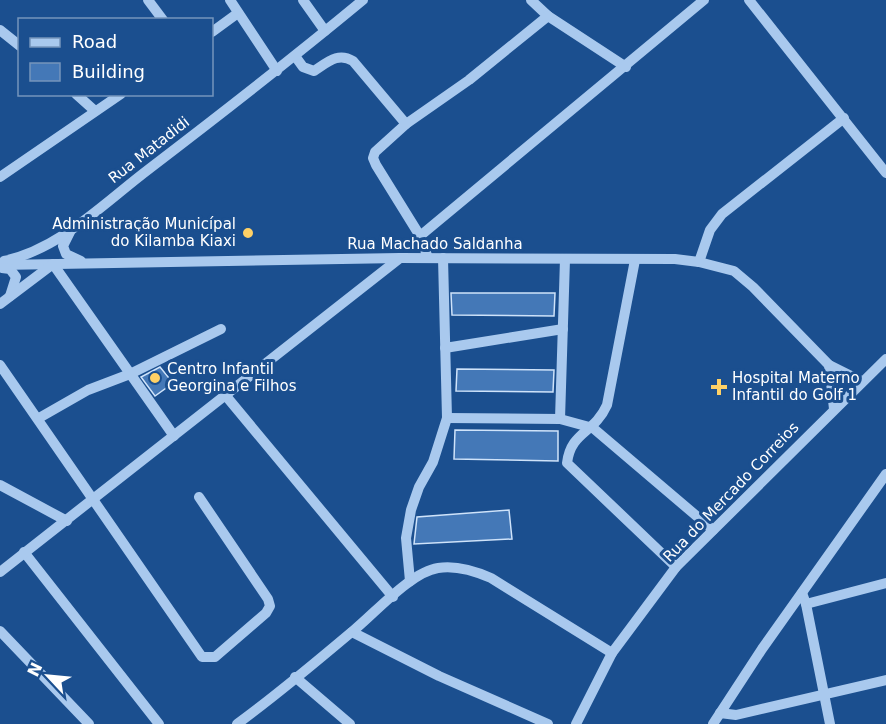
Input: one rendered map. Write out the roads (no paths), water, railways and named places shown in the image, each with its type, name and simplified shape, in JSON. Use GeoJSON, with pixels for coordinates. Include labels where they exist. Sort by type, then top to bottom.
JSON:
{"type":"FeatureCollection","features":[{"type":"Feature","properties":{"kind":"street"},"geometry":{"type":"LineString","coordinates":[[148,0],[162,18]]}},
{"type":"Feature","properties":{"kind":"street"},"geometry":{"type":"LineString","coordinates":[[231,0],[277,71]]}},
{"type":"Feature","properties":{"kind":"street"},"geometry":{"type":"LineString","coordinates":[[303,0],[326,31]]}},
{"type":"Feature","properties":{"kind":"street","name":"Rua Matadidi"},"geometry":{"type":"LineString","coordinates":[[0,265],[38,251],[79,224],[277,71],[363,0]]}},
{"type":"Feature","properties":{"kind":"street"},"geometry":{"type":"LineString","coordinates":[[531,0],[548,16],[626,67]]}},
{"type":"Feature","properties":{"kind":"street"},"geometry":{"type":"LineString","coordinates":[[420,236],[704,0]]}},
{"type":"Feature","properties":{"kind":"street"},"geometry":{"type":"LineString","coordinates":[[749,0],[886,173]]}},
{"type":"Feature","properties":{"kind":"street"},"geometry":{"type":"LineString","coordinates":[[213,31],[238,13]]}},
{"type":"Feature","properties":{"kind":"street"},"geometry":{"type":"LineString","coordinates":[[428,258],[420,236],[373,158],[386,142],[406,124],[469,80],[548,16]]}},
{"type":"Feature","properties":{"kind":"street"},"geometry":{"type":"LineString","coordinates":[[0,30],[18,44]]}},
{"type":"Feature","properties":{"kind":"street"},"geometry":{"type":"LineString","coordinates":[[295,56],[307,71],[314,71],[337,57],[345,56],[353,62],[406,124]]}},
{"type":"Feature","properties":{"kind":"street"},"geometry":{"type":"LineString","coordinates":[[78,96],[95,111]]}},
{"type":"Feature","properties":{"kind":"street"},"geometry":{"type":"LineString","coordinates":[[0,177],[118,96]]}},
{"type":"Feature","properties":{"kind":"street"},"geometry":{"type":"LineString","coordinates":[[699,262],[710,230],[722,214],[844,118]]}},
{"type":"Feature","properties":{"kind":"street"},"geometry":{"type":"LineString","coordinates":[[79,224],[69,234],[63,246],[72,259],[89,264]]}},
{"type":"Feature","properties":{"kind":"street"},"geometry":{"type":"LineString","coordinates":[[0,572],[400,258]]}},
{"type":"Feature","properties":{"kind":"street","name":"Rua Machado Saldanha"},"geometry":{"type":"LineString","coordinates":[[0,265],[400,258],[699,262],[734,271],[753,287],[829,365],[861,381]]}},
{"type":"Feature","properties":{"kind":"street"},"geometry":{"type":"LineString","coordinates":[[410,581],[406,538],[411,510],[433,462],[447,418],[443,258]]}},
{"type":"Feature","properties":{"kind":"street"},"geometry":{"type":"LineString","coordinates":[[560,419],[565,259]]}},
{"type":"Feature","properties":{"kind":"street"},"geometry":{"type":"LineString","coordinates":[[635,260],[607,405],[593,428],[578,437],[569,448],[567,463],[676,567]]}},
{"type":"Feature","properties":{"kind":"street"},"geometry":{"type":"LineString","coordinates":[[0,304],[53,264],[174,436]]}},
{"type":"Feature","properties":{"kind":"street"},"geometry":{"type":"LineString","coordinates":[[0,265],[10,269],[16,277],[15,287],[10,297]]}},
{"type":"Feature","properties":{"kind":"street"},"geometry":{"type":"LineString","coordinates":[[39,418],[88,390],[130,374],[220,329]]}},
{"type":"Feature","properties":{"kind":"street"},"geometry":{"type":"LineString","coordinates":[[445,348],[563,329]]}},
{"type":"Feature","properties":{"kind":"street","name":"Rua do Mercado Correios"},"geometry":{"type":"LineString","coordinates":[[576,724],[612,653],[676,567],[861,381],[885,363]]}},
{"type":"Feature","properties":{"kind":"street"},"geometry":{"type":"LineString","coordinates":[[0,365],[39,418],[92,501],[202,657],[209,659],[215,657],[266,613],[270,606],[268,599],[199,497]]}},
{"type":"Feature","properties":{"kind":"street"},"geometry":{"type":"LineString","coordinates":[[829,365],[834,409]]}},
{"type":"Feature","properties":{"kind":"street"},"geometry":{"type":"LineString","coordinates":[[226,396],[393,597]]}},
{"type":"Feature","properties":{"kind":"street"},"geometry":{"type":"LineString","coordinates":[[447,418],[560,419],[593,428],[713,530]]}},
{"type":"Feature","properties":{"kind":"street"},"geometry":{"type":"LineString","coordinates":[[713,724],[886,474]]}},
{"type":"Feature","properties":{"kind":"street"},"geometry":{"type":"LineString","coordinates":[[0,485],[67,521]]}},
{"type":"Feature","properties":{"kind":"street"},"geometry":{"type":"LineString","coordinates":[[24,552],[159,724]]}},
{"type":"Feature","properties":{"kind":"street"},"geometry":{"type":"LineString","coordinates":[[237,724],[352,632],[410,581],[422,573],[438,568],[472,570],[491,578],[540,606],[612,653]]}},
{"type":"Feature","properties":{"kind":"street"},"geometry":{"type":"LineString","coordinates":[[806,604],[886,583]]}},
{"type":"Feature","properties":{"kind":"street"},"geometry":{"type":"LineString","coordinates":[[802,593],[830,724]]}},
{"type":"Feature","properties":{"kind":"street"},"geometry":{"type":"LineString","coordinates":[[0,631],[89,724]]}},
{"type":"Feature","properties":{"kind":"street"},"geometry":{"type":"LineString","coordinates":[[352,632],[439,676],[548,724]]}},
{"type":"Feature","properties":{"kind":"street"},"geometry":{"type":"LineString","coordinates":[[295,677],[350,724]]}},
{"type":"Feature","properties":{"kind":"street"},"geometry":{"type":"LineString","coordinates":[[720,713],[736,715],[886,680]]}},
{"type":"Feature","properties":{"kind":"place","name":"Administração Municípal do Kilamba Kiaxi"},"geometry":{"type":"Point","coordinates":[248,233]}},
{"type":"Feature","properties":{"kind":"place","name":"Centro Infantil Georgina e Filhos"},"geometry":{"type":"Point","coordinates":[155,378]}},
{"type":"Feature","properties":{"kind":"place","name":"Hospital Materno Infantil do Golf 1"},"geometry":{"type":"Point","coordinates":[719,387]}}]}
